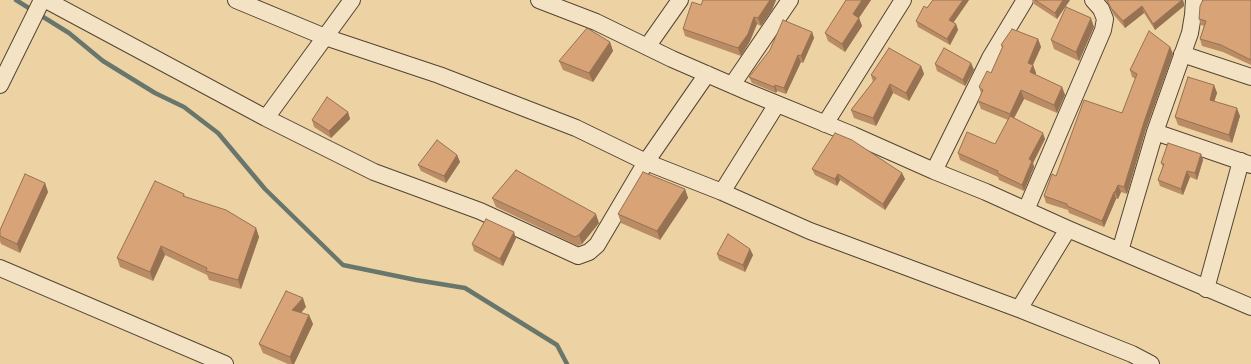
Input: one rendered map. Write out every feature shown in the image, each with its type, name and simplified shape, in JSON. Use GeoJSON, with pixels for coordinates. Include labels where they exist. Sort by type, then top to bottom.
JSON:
{"type":"FeatureCollection","features":[{"type":"Feature","properties":{"kind":"street"},"geometry":{"type":"LineString","coordinates":[[236,0],[325,37],[439,75],[576,128],[646,162],[722,192],[810,231],[1019,309],[1132,354],[1151,364]]}},
{"type":"Feature","properties":{"kind":"street"},"geometry":{"type":"LineString","coordinates":[[266,118],[352,0]]}},
{"type":"Feature","properties":{"kind":"street"},"geometry":{"type":"LineString","coordinates":[[539,0],[596,22],[647,47],[732,85],[986,192],[1206,289],[1251,307]]}},
{"type":"Feature","properties":{"kind":"street"},"geometry":{"type":"LineString","coordinates":[[647,47],[680,0]]}},
{"type":"Feature","properties":{"kind":"street"},"geometry":{"type":"LineString","coordinates":[[732,85],[790,0]]}},
{"type":"Feature","properties":{"kind":"street"},"geometry":{"type":"LineString","coordinates":[[825,124],[903,0]]}},
{"type":"Feature","properties":{"kind":"street"},"geometry":{"type":"LineString","coordinates":[[934,171],[990,58],[1025,0]]}},
{"type":"Feature","properties":{"kind":"street"},"geometry":{"type":"LineString","coordinates":[[1026,210],[1103,30],[1105,19],[1101,9],[1093,0]]}},
{"type":"Feature","properties":{"kind":"street"},"geometry":{"type":"LineString","coordinates":[[1120,251],[1155,132],[1190,33],[1194,0]]}},
{"type":"Feature","properties":{"kind":"street"},"geometry":{"type":"LineString","coordinates":[[0,85],[42,3],[374,172],[480,210],[578,256],[589,252],[597,245],[646,162],[707,74]]}},
{"type":"Feature","properties":{"kind":"street"},"geometry":{"type":"LineString","coordinates":[[1182,54],[1251,77]]}},
{"type":"Feature","properties":{"kind":"street"},"geometry":{"type":"LineString","coordinates":[[722,192],[777,104]]}},
{"type":"Feature","properties":{"kind":"street"},"geometry":{"type":"LineString","coordinates":[[1155,132],[1246,163],[1206,289]]}},
{"type":"Feature","properties":{"kind":"street"},"geometry":{"type":"LineString","coordinates":[[1019,309],[1068,229]]}},
{"type":"Feature","properties":{"kind":"street"},"geometry":{"type":"LineString","coordinates":[[0,268],[225,364]]}},
{"type":"Feature","properties":{"kind":"building"},"geometry":{"type":"Polygon","coordinates":[[[703,0],[770,0],[758,18],[754,17],[748,34],[738,48],[683,29],[692,2],[701,5],[703,0]]]}},
{"type":"Feature","properties":{"kind":"building"},"geometry":{"type":"Polygon","coordinates":[[[846,0],[862,0],[853,14],[859,18],[842,44],[825,33],[846,0]]]}},
{"type":"Feature","properties":{"kind":"building"},"geometry":{"type":"Polygon","coordinates":[[[933,0],[963,0],[949,20],[956,24],[947,39],[916,21],[924,6],[927,8],[933,0]]]}},
{"type":"Feature","properties":{"kind":"building"},"geometry":{"type":"Polygon","coordinates":[[[1035,0],[1063,0],[1055,13],[1035,0]]]}},
{"type":"Feature","properties":{"kind":"building"},"geometry":{"type":"Polygon","coordinates":[[[1107,0],[1182,0],[1153,24],[1142,6],[1123,21],[1111,8],[1107,0]]]}},
{"type":"Feature","properties":{"kind":"building"},"geometry":{"type":"Polygon","coordinates":[[[1203,0],[1251,0],[1251,60],[1221,45],[1200,39],[1206,21],[1199,19],[1200,6],[1203,0]]]}},
{"type":"Feature","properties":{"kind":"building"},"geometry":{"type":"Polygon","coordinates":[[[1066,7],[1091,18],[1076,52],[1051,40],[1066,7]]]}},
{"type":"Feature","properties":{"kind":"building"},"geometry":{"type":"Polygon","coordinates":[[[783,20],[812,32],[801,56],[798,55],[784,88],[775,85],[774,87],[749,77],[770,50],[783,20]]]}},
{"type":"Feature","properties":{"kind":"building"},"geometry":{"type":"Polygon","coordinates":[[[587,28],[610,42],[589,73],[559,61],[587,28]]]}},
{"type":"Feature","properties":{"kind":"building"},"geometry":{"type":"Polygon","coordinates":[[[1012,29],[1038,39],[1028,63],[1033,65],[1030,72],[1062,87],[1054,105],[1021,90],[1010,114],[978,101],[983,90],[979,87],[987,71],[991,73],[1003,46],[1001,45],[1012,29]]]}},
{"type":"Feature","properties":{"kind":"building"},"geometry":{"type":"Polygon","coordinates":[[[1149,31],[1170,47],[1144,122],[1124,187],[1118,185],[1102,221],[1067,206],[1067,204],[1044,196],[1052,174],[1056,176],[1084,100],[1122,113],[1137,74],[1130,70],[1149,31]]]}},
{"type":"Feature","properties":{"kind":"building"},"geometry":{"type":"Polygon","coordinates":[[[889,48],[921,66],[906,93],[890,84],[873,118],[851,110],[876,78],[871,75],[889,48]]]}},
{"type":"Feature","properties":{"kind":"building"},"geometry":{"type":"Polygon","coordinates":[[[944,48],[971,63],[963,80],[935,64],[944,48]]]}},
{"type":"Feature","properties":{"kind":"building"},"geometry":{"type":"Polygon","coordinates":[[[1188,77],[1214,85],[1210,100],[1237,108],[1229,135],[1175,117],[1188,77]]]}},
{"type":"Feature","properties":{"kind":"building"},"geometry":{"type":"Polygon","coordinates":[[[327,97],[348,112],[329,131],[312,120],[327,97]]]}},
{"type":"Feature","properties":{"kind":"building"},"geometry":{"type":"Polygon","coordinates":[[[1010,116],[1043,133],[1029,159],[1032,161],[1022,185],[997,173],[998,171],[958,153],[967,132],[995,144],[1010,116]]]}},
{"type":"Feature","properties":{"kind":"building"},"geometry":{"type":"Polygon","coordinates":[[[835,133],[852,140],[902,173],[883,204],[838,174],[835,179],[812,169],[835,133]]]}},
{"type":"Feature","properties":{"kind":"building"},"geometry":{"type":"Polygon","coordinates":[[[437,140],[457,155],[444,176],[418,165],[437,140]]]}},
{"type":"Feature","properties":{"kind":"building"},"geometry":{"type":"Polygon","coordinates":[[[1168,143],[1201,154],[1195,173],[1187,171],[1181,189],[1158,180],[1164,164],[1161,163],[1168,143]]]}},
{"type":"Feature","properties":{"kind":"building"},"geometry":{"type":"Polygon","coordinates":[[[516,170],[596,214],[579,235],[575,237],[492,198],[516,170]]]}},
{"type":"Feature","properties":{"kind":"building"},"geometry":{"type":"Polygon","coordinates":[[[643,172],[685,189],[657,231],[618,214],[643,172]]]}},
{"type":"Feature","properties":{"kind":"building"},"geometry":{"type":"Polygon","coordinates":[[[25,174],[45,183],[17,244],[0,236],[0,230],[25,174]]]}},
{"type":"Feature","properties":{"kind":"building"},"geometry":{"type":"Polygon","coordinates":[[[155,181],[184,194],[183,196],[226,210],[256,228],[238,280],[206,271],[207,268],[161,246],[150,272],[117,258],[155,181]]]}},
{"type":"Feature","properties":{"kind":"building"},"geometry":{"type":"Polygon","coordinates":[[[486,219],[514,232],[500,259],[472,244],[486,219]]]}},
{"type":"Feature","properties":{"kind":"building"},"geometry":{"type":"Polygon","coordinates":[[[728,234],[750,249],[743,265],[717,254],[728,234]]]}},
{"type":"Feature","properties":{"kind":"building"},"geometry":{"type":"Polygon","coordinates":[[[286,291],[303,298],[292,310],[309,315],[290,357],[259,344],[286,291]]]}},
{"type":"Feature","properties":{"kind":"waterway"},"geometry":{"type":"LineString","coordinates":[[16,0],[69,33],[103,61],[155,93],[184,107],[218,133],[265,189],[343,265],[416,280],[465,288],[557,345],[567,364]]}}]}
